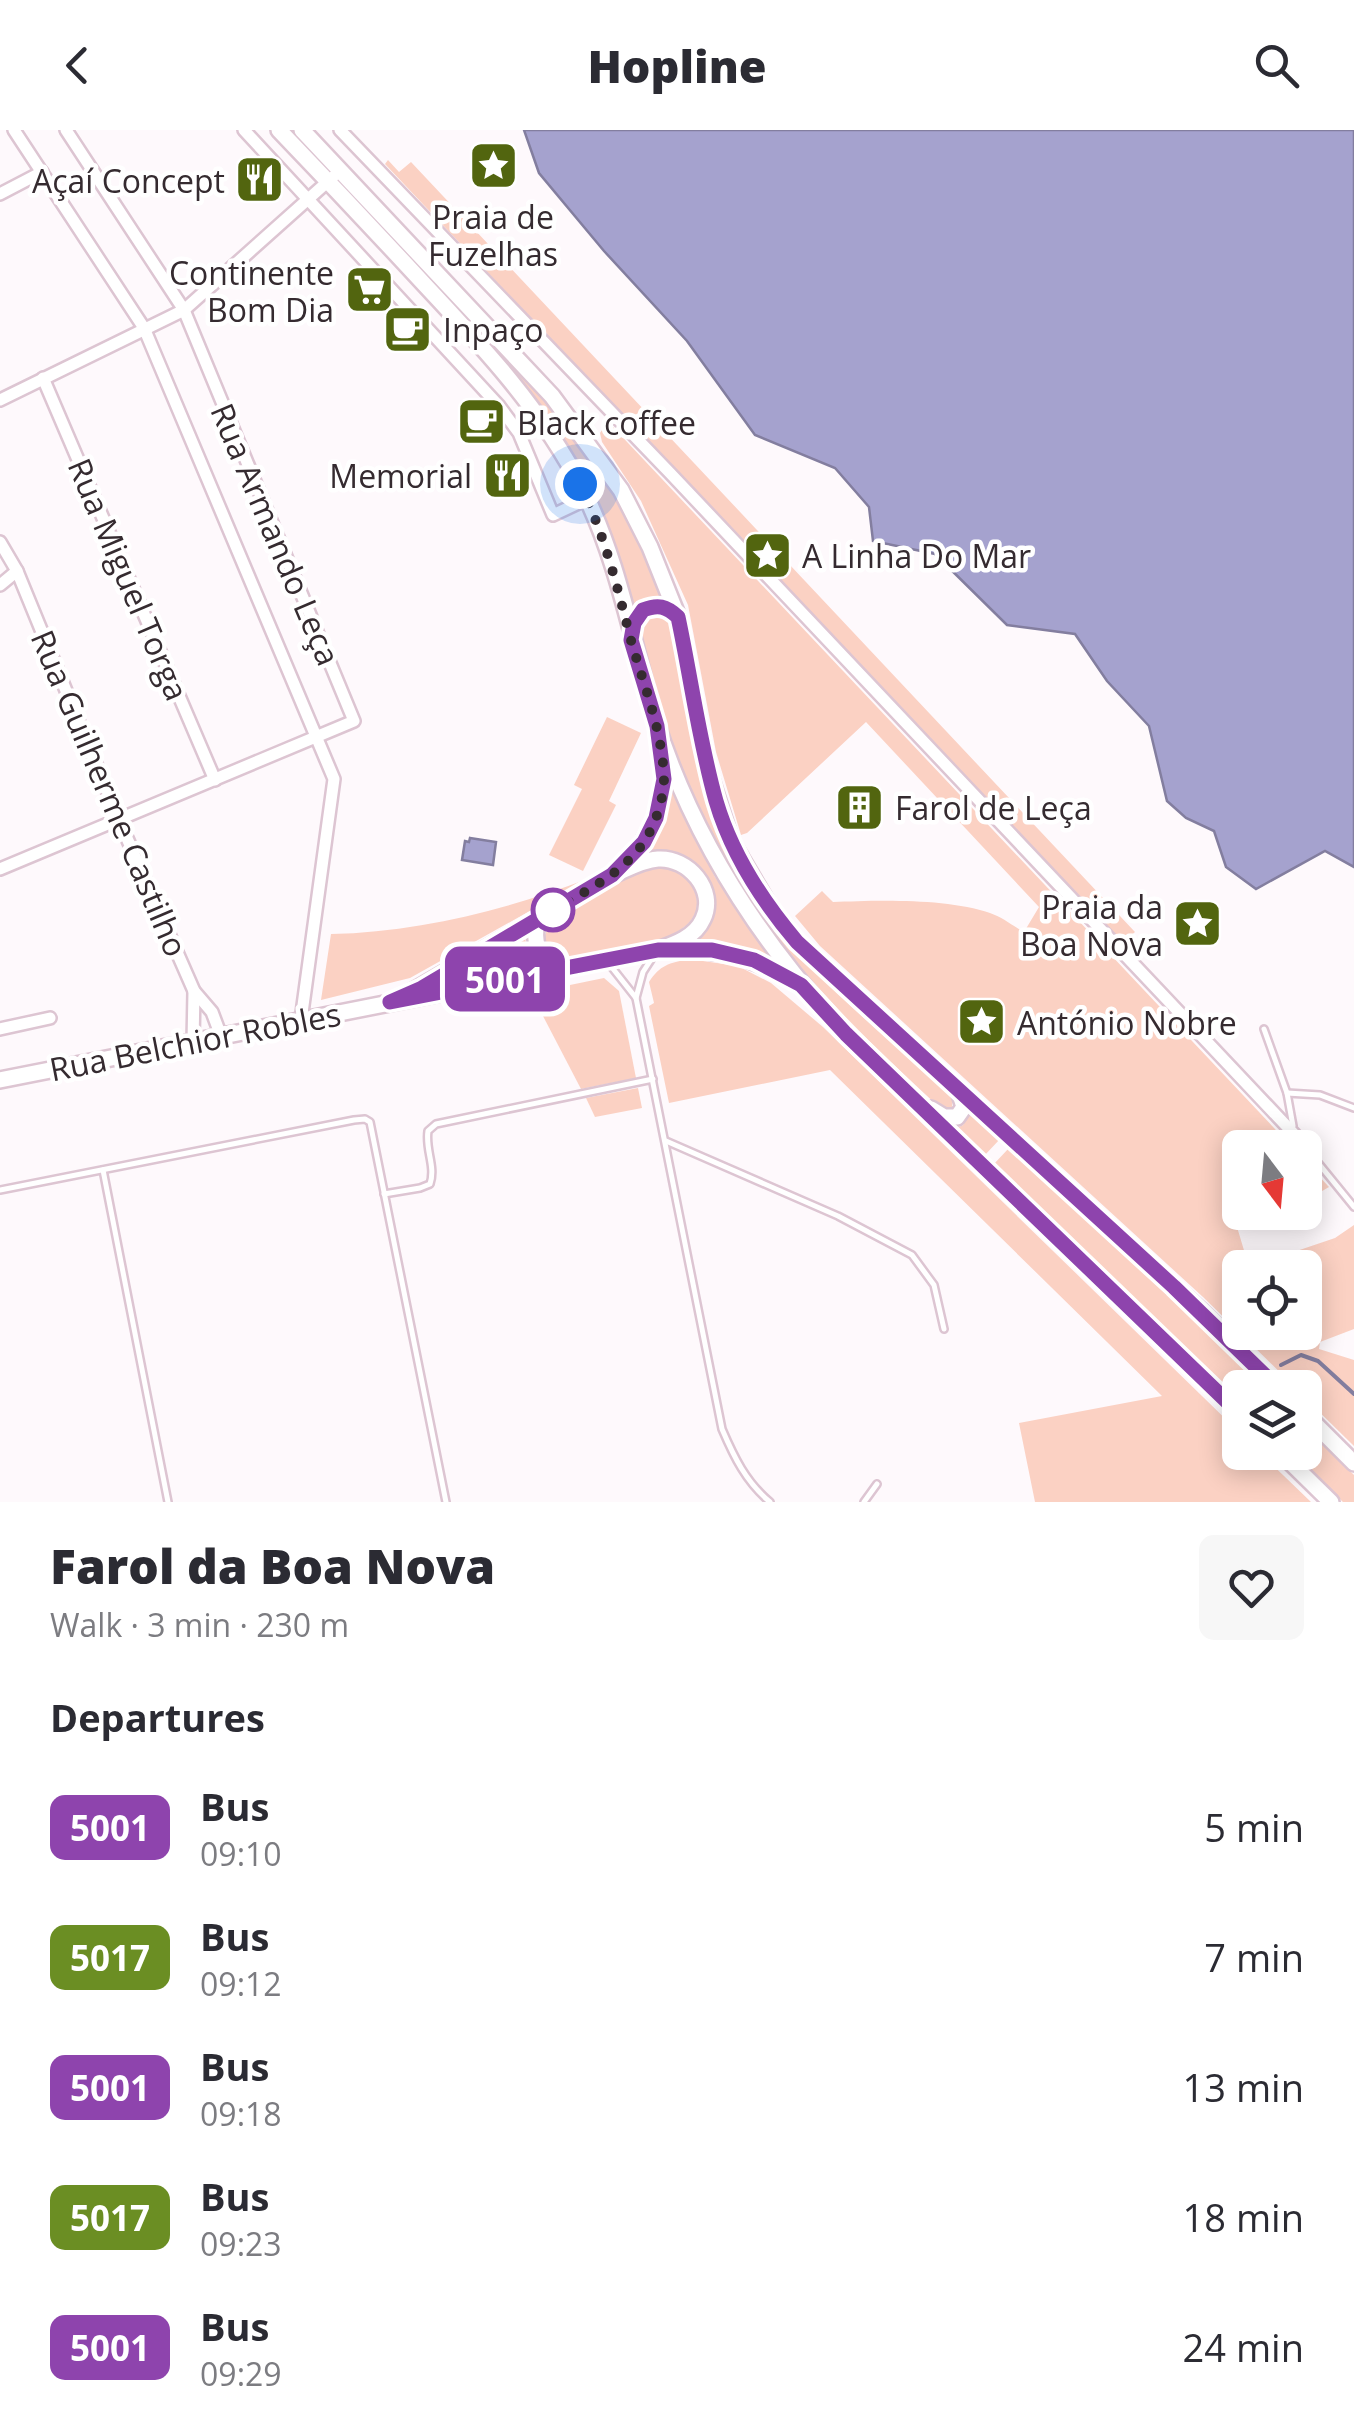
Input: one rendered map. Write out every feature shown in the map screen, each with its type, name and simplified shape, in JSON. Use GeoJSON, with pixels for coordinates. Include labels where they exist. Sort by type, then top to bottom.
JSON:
{"type":"FeatureCollection","features":[{"type":"Feature","properties":{"kind":"main road"},"geometry":{"type":"LineString","coordinates":[[280,130],[334,176],[552,396],[592,446],[637,518],[678,617],[717,804],[731,841],[764,899],[797,942],[1202,1312],[1260,1370]]}},
{"type":"Feature","properties":{"kind":"main road"},"geometry":{"type":"LineString","coordinates":[[302,130],[334,176],[514,381],[587,499],[617,579],[657,726],[685,802],[728,886],[801,985],[1222,1396]]}},
{"type":"Feature","properties":{"kind":"main road"},"geometry":{"type":"LineString","coordinates":[[631,640],[634,623],[643,610],[667,607],[678,617]]}},
{"type":"Feature","properties":{"kind":"main road","name":"Rua Belchior Robles"},"geometry":{"type":"LineString","coordinates":[[612,875],[644,842],[656,818],[664,779],[657,726]]}},
{"type":"Feature","properties":{"kind":"main road","name":"Rua Belchior Robles"},"geometry":{"type":"LineString","coordinates":[[0,1080],[658,950],[680,942],[703,920],[706,897],[702,884],[686,865],[660,859],[612,875],[390,1002]]}},
{"type":"Feature","properties":{"kind":"main road"},"geometry":{"type":"LineString","coordinates":[[537,920],[534,938],[541,958],[554,970]]}},
{"type":"Feature","properties":{"kind":"main road","name":"Rua Belchior Robles"},"geometry":{"type":"LineString","coordinates":[[658,950],[730,952],[801,985]]}},
{"type":"Feature","properties":{"kind":"main road"},"geometry":{"type":"LineString","coordinates":[[912,1095],[944,1117],[958,1117],[964,1107],[957,1088]]}},
{"type":"Feature","properties":{"kind":"main road"},"geometry":{"type":"LineString","coordinates":[[1322,1431],[1354,1463]]}},
{"type":"Feature","properties":{"kind":"main road"},"geometry":{"type":"LineString","coordinates":[[1298,1470],[1331,1502]]}},
{"type":"Feature","properties":{"kind":"street","name":"Rua Armando Leça"},"geometry":{"type":"LineString","coordinates":[[14,130],[144,328],[334,779],[300,1020]]}},
{"type":"Feature","properties":{"kind":"street"},"geometry":{"type":"LineString","coordinates":[[66,130],[184,310]]}},
{"type":"Feature","properties":{"kind":"street"},"geometry":{"type":"LineString","coordinates":[[244,130],[499,406],[520,433],[552,514],[587,499]]}},
{"type":"Feature","properties":{"kind":"street"},"geometry":{"type":"LineString","coordinates":[[340,130],[1290,1130]]}},
{"type":"Feature","properties":{"kind":"street"},"geometry":{"type":"LineString","coordinates":[[0,194],[42,172]]}},
{"type":"Feature","properties":{"kind":"street"},"geometry":{"type":"LineString","coordinates":[[0,400],[184,310],[334,176]]}},
{"type":"Feature","properties":{"kind":"street","name":"Rua Armando Leça"},"geometry":{"type":"LineString","coordinates":[[0,870],[354,722],[184,310]]}},
{"type":"Feature","properties":{"kind":"street","name":"Rua Miguel Torga"},"geometry":{"type":"LineString","coordinates":[[43,378],[215,780]]}},
{"type":"Feature","properties":{"kind":"street","name":"Rua Guilherme Castilho"},"geometry":{"type":"LineString","coordinates":[[0,542],[17,571],[194,991],[212,1012],[221,1036]]}},
{"type":"Feature","properties":{"kind":"street"},"geometry":{"type":"LineString","coordinates":[[0,585],[17,571]]}},
{"type":"Feature","properties":{"kind":"street","name":"Rua Guilherme Castilho"},"geometry":{"type":"LineString","coordinates":[[192,1042],[194,991]]}},
{"type":"Feature","properties":{"kind":"street"},"geometry":{"type":"LineString","coordinates":[[0,1028],[50,1018]]}},
{"type":"Feature","properties":{"kind":"lane"},"geometry":{"type":"LineString","coordinates":[[636,998],[643,972],[658,950]]}},
{"type":"Feature","properties":{"kind":"lane"},"geometry":{"type":"LineString","coordinates":[[603,961],[636,998],[722,1429],[736,1462],[770,1502]]}},
{"type":"Feature","properties":{"kind":"lane"},"geometry":{"type":"LineString","coordinates":[[1264,1029],[1287,1094],[1294,1130]]}},
{"type":"Feature","properties":{"kind":"lane"},"geometry":{"type":"LineString","coordinates":[[384,1194],[430,1184],[434,1174],[426,1142],[428,1131],[436,1124],[653,1079]]}},
{"type":"Feature","properties":{"kind":"lane"},"geometry":{"type":"LineString","coordinates":[[1287,1094],[1320,1096],[1354,1108]]}},
{"type":"Feature","properties":{"kind":"lane"},"geometry":{"type":"LineString","coordinates":[[0,1190],[365,1119],[370,1122],[446,1502]]}},
{"type":"Feature","properties":{"kind":"lane"},"geometry":{"type":"LineString","coordinates":[[666,1141],[838,1216],[912,1254],[934,1285],[944,1329]]}},
{"type":"Feature","properties":{"kind":"lane"},"geometry":{"type":"LineString","coordinates":[[1322,1168],[1354,1207]]}},
{"type":"Feature","properties":{"kind":"lane"},"geometry":{"type":"LineString","coordinates":[[103,1170],[168,1502]]}},
{"type":"Feature","properties":{"kind":"lane"},"geometry":{"type":"LineString","coordinates":[[864,1502],[877,1484]]}},
{"type":"Feature","properties":{"kind":"shaded area"},"geometry":{"type":"Polygon","coordinates":[[[524,130],[1354,130],[1354,867],[1325,851],[1256,889],[1226,867],[1214,831],[1186,818],[1167,801],[1149,726],[1107,681],[1075,634],[1007,625],[935,554],[873,541],[869,507],[835,468],[755,435],[687,341],[539,173],[524,130]]]}},
{"type":"Feature","properties":{"kind":"shaded area"},"geometry":{"type":"Polygon","coordinates":[[[388,160],[399,172],[411,162],[1135,932],[1125,941],[1134,956],[385,164],[388,160]]]}},
{"type":"Feature","properties":{"kind":"shaded area"},"geometry":{"type":"Polygon","coordinates":[[[496,344],[561,417],[596,464],[625,512],[664,597],[633,604],[594,493],[540,407],[493,348],[496,344]]]}},
{"type":"Feature","properties":{"kind":"shaded area"},"geometry":{"type":"Polygon","coordinates":[[[612,426],[1276,1130],[1222,1130],[1222,1230],[1238,1230],[1244,1250],[1222,1250],[1222,1316],[820,946],[795,916],[822,891],[833,902],[912,901],[973,908],[1024,932],[1039,907],[866,722],[741,835],[716,752],[688,605],[641,501],[600,433],[604,427],[612,426]]]}},
{"type":"Feature","properties":{"kind":"shaded area"},"geometry":{"type":"Polygon","coordinates":[[[649,619],[667,619],[671,625],[689,723],[714,820],[757,902],[816,972],[953,1097],[952,1107],[939,1107],[834,1005],[771,931],[718,850],[679,764],[640,632],[649,619]]]}},
{"type":"Feature","properties":{"kind":"shaded area"},"geometry":{"type":"Polygon","coordinates":[[[607,717],[641,733],[609,801],[616,805],[583,871],[549,855],[582,789],[574,785],[607,717]]]}},
{"type":"Feature","properties":{"kind":"shaded area"},"geometry":{"type":"Polygon","coordinates":[[[670,784],[715,877],[773,962],[730,945],[691,943],[713,900],[707,878],[678,853],[643,854],[666,813],[670,784]]]}},
{"type":"Feature","properties":{"kind":"shaded area"},"geometry":{"type":"Polygon","coordinates":[[[470,838],[496,842],[493,865],[462,860],[465,841],[470,838]]]}},
{"type":"Feature","properties":{"kind":"shaded area"},"geometry":{"type":"Polygon","coordinates":[[[664,865],[684,876],[694,889],[695,912],[686,926],[648,944],[624,949],[564,959],[549,951],[544,937],[551,922],[644,868],[664,865]]]}},
{"type":"Feature","properties":{"kind":"shaded area"},"geometry":{"type":"Polygon","coordinates":[[[587,879],[410,978],[321,1000],[331,934],[396,929],[461,917],[587,879]]]}},
{"type":"Feature","properties":{"kind":"shaded area"},"geometry":{"type":"Polygon","coordinates":[[[525,937],[536,965],[445,982],[525,937]]]}},
{"type":"Feature","properties":{"kind":"shaded area"},"geometry":{"type":"Polygon","coordinates":[[[689,959],[738,966],[771,983],[823,1027],[1222,1415],[1222,1470],[1278,1470],[1311,1502],[1035,1502],[1019,1423],[1162,1396],[830,1070],[669,1103],[649,1006],[654,1003],[649,982],[657,972],[689,959]]]}},
{"type":"Feature","properties":{"kind":"shaded area"},"geometry":{"type":"Polygon","coordinates":[[[604,978],[619,991],[636,1078],[581,1089],[531,993],[604,978]]]}},
{"type":"Feature","properties":{"kind":"shaded area"},"geometry":{"type":"Polygon","coordinates":[[[638,1088],[642,1108],[595,1117],[586,1098],[638,1088]]]}},
{"type":"Feature","properties":{"kind":"shaded area"},"geometry":{"type":"Polygon","coordinates":[[[971,1112],[1000,1139],[984,1156],[955,1129],[963,1125],[971,1112]]]}},
{"type":"Feature","properties":{"kind":"shaded area"},"geometry":{"type":"Polygon","coordinates":[[[1009,1148],[1248,1370],[1222,1370],[1222,1386],[993,1165],[1009,1148]]]}},
{"type":"Feature","properties":{"kind":"shaded area"},"geometry":{"type":"Polygon","coordinates":[[[1354,1225],[1354,1329],[1322,1341],[1322,1250],[1299,1250],[1335,1238],[1354,1225]]]}},
{"type":"Feature","properties":{"kind":"shaded area"},"geometry":{"type":"Polygon","coordinates":[[[1257,1350],[1322,1350],[1354,1360],[1354,1446],[1322,1415],[1322,1370],[1278,1370],[1257,1350]]]}},
{"type":"Feature","properties":{"kind":"shaded area"},"geometry":{"type":"Polygon","coordinates":[[[1322,1443],[1354,1475],[1354,1502],[1343,1502],[1310,1470],[1322,1470],[1322,1443]]]}},
{"type":"Feature","properties":{"kind":"waterway"},"geometry":{"type":"LineString","coordinates":[[1281,1365],[1301,1355],[1318,1361],[1354,1394]]}},
{"type":"Feature","properties":{"kind":"bus line","name":"5001"},"geometry":{"type":"LineString","coordinates":[[1222,1397],[846,1034],[801,985],[754,960],[712,950],[658,950],[390,1002],[422,988],[612,875],[644,842],[656,818],[664,779],[657,726],[631,640],[634,623],[643,610],[667,607],[678,617],[717,804],[731,841],[777,919],[797,942],[1202,1312],[1260,1370]]}},
{"type":"Feature","properties":{"kind":"place","name":"Praia de Fuzelhas"},"geometry":{"type":"Point","coordinates":[493,166]}},
{"type":"Feature","properties":{"kind":"place","name":"Açaí Concept"},"geometry":{"type":"Point","coordinates":[260,180]}},
{"type":"Feature","properties":{"kind":"place","name":"Continente Bom Dia"},"geometry":{"type":"Point","coordinates":[369,290]}},
{"type":"Feature","properties":{"kind":"place","name":"Inpaço"},"geometry":{"type":"Point","coordinates":[408,329]}},
{"type":"Feature","properties":{"kind":"place","name":"Black coffee"},"geometry":{"type":"Point","coordinates":[482,422]}},
{"type":"Feature","properties":{"kind":"place","name":"Memorial"},"geometry":{"type":"Point","coordinates":[507,475]}},
{"type":"Feature","properties":{"kind":"place","name":"A Linha Do Mar"},"geometry":{"type":"Point","coordinates":[767,555]}},
{"type":"Feature","properties":{"kind":"place","name":"Farol de Leça"},"geometry":{"type":"Point","coordinates":[860,807]}},
{"type":"Feature","properties":{"kind":"place","name":"Praia da Boa Nova"},"geometry":{"type":"Point","coordinates":[1198,924]}},
{"type":"Feature","properties":{"kind":"place","name":"António Nobre"},"geometry":{"type":"Point","coordinates":[982,1022]}},
{"type":"Feature","properties":{"kind":"route"},"geometry":{"type":"LineString","coordinates":[[553,910],[612,875],[644,842],[656,818],[664,779],[657,726],[617,579],[599,524],[580,484]]}}]}
